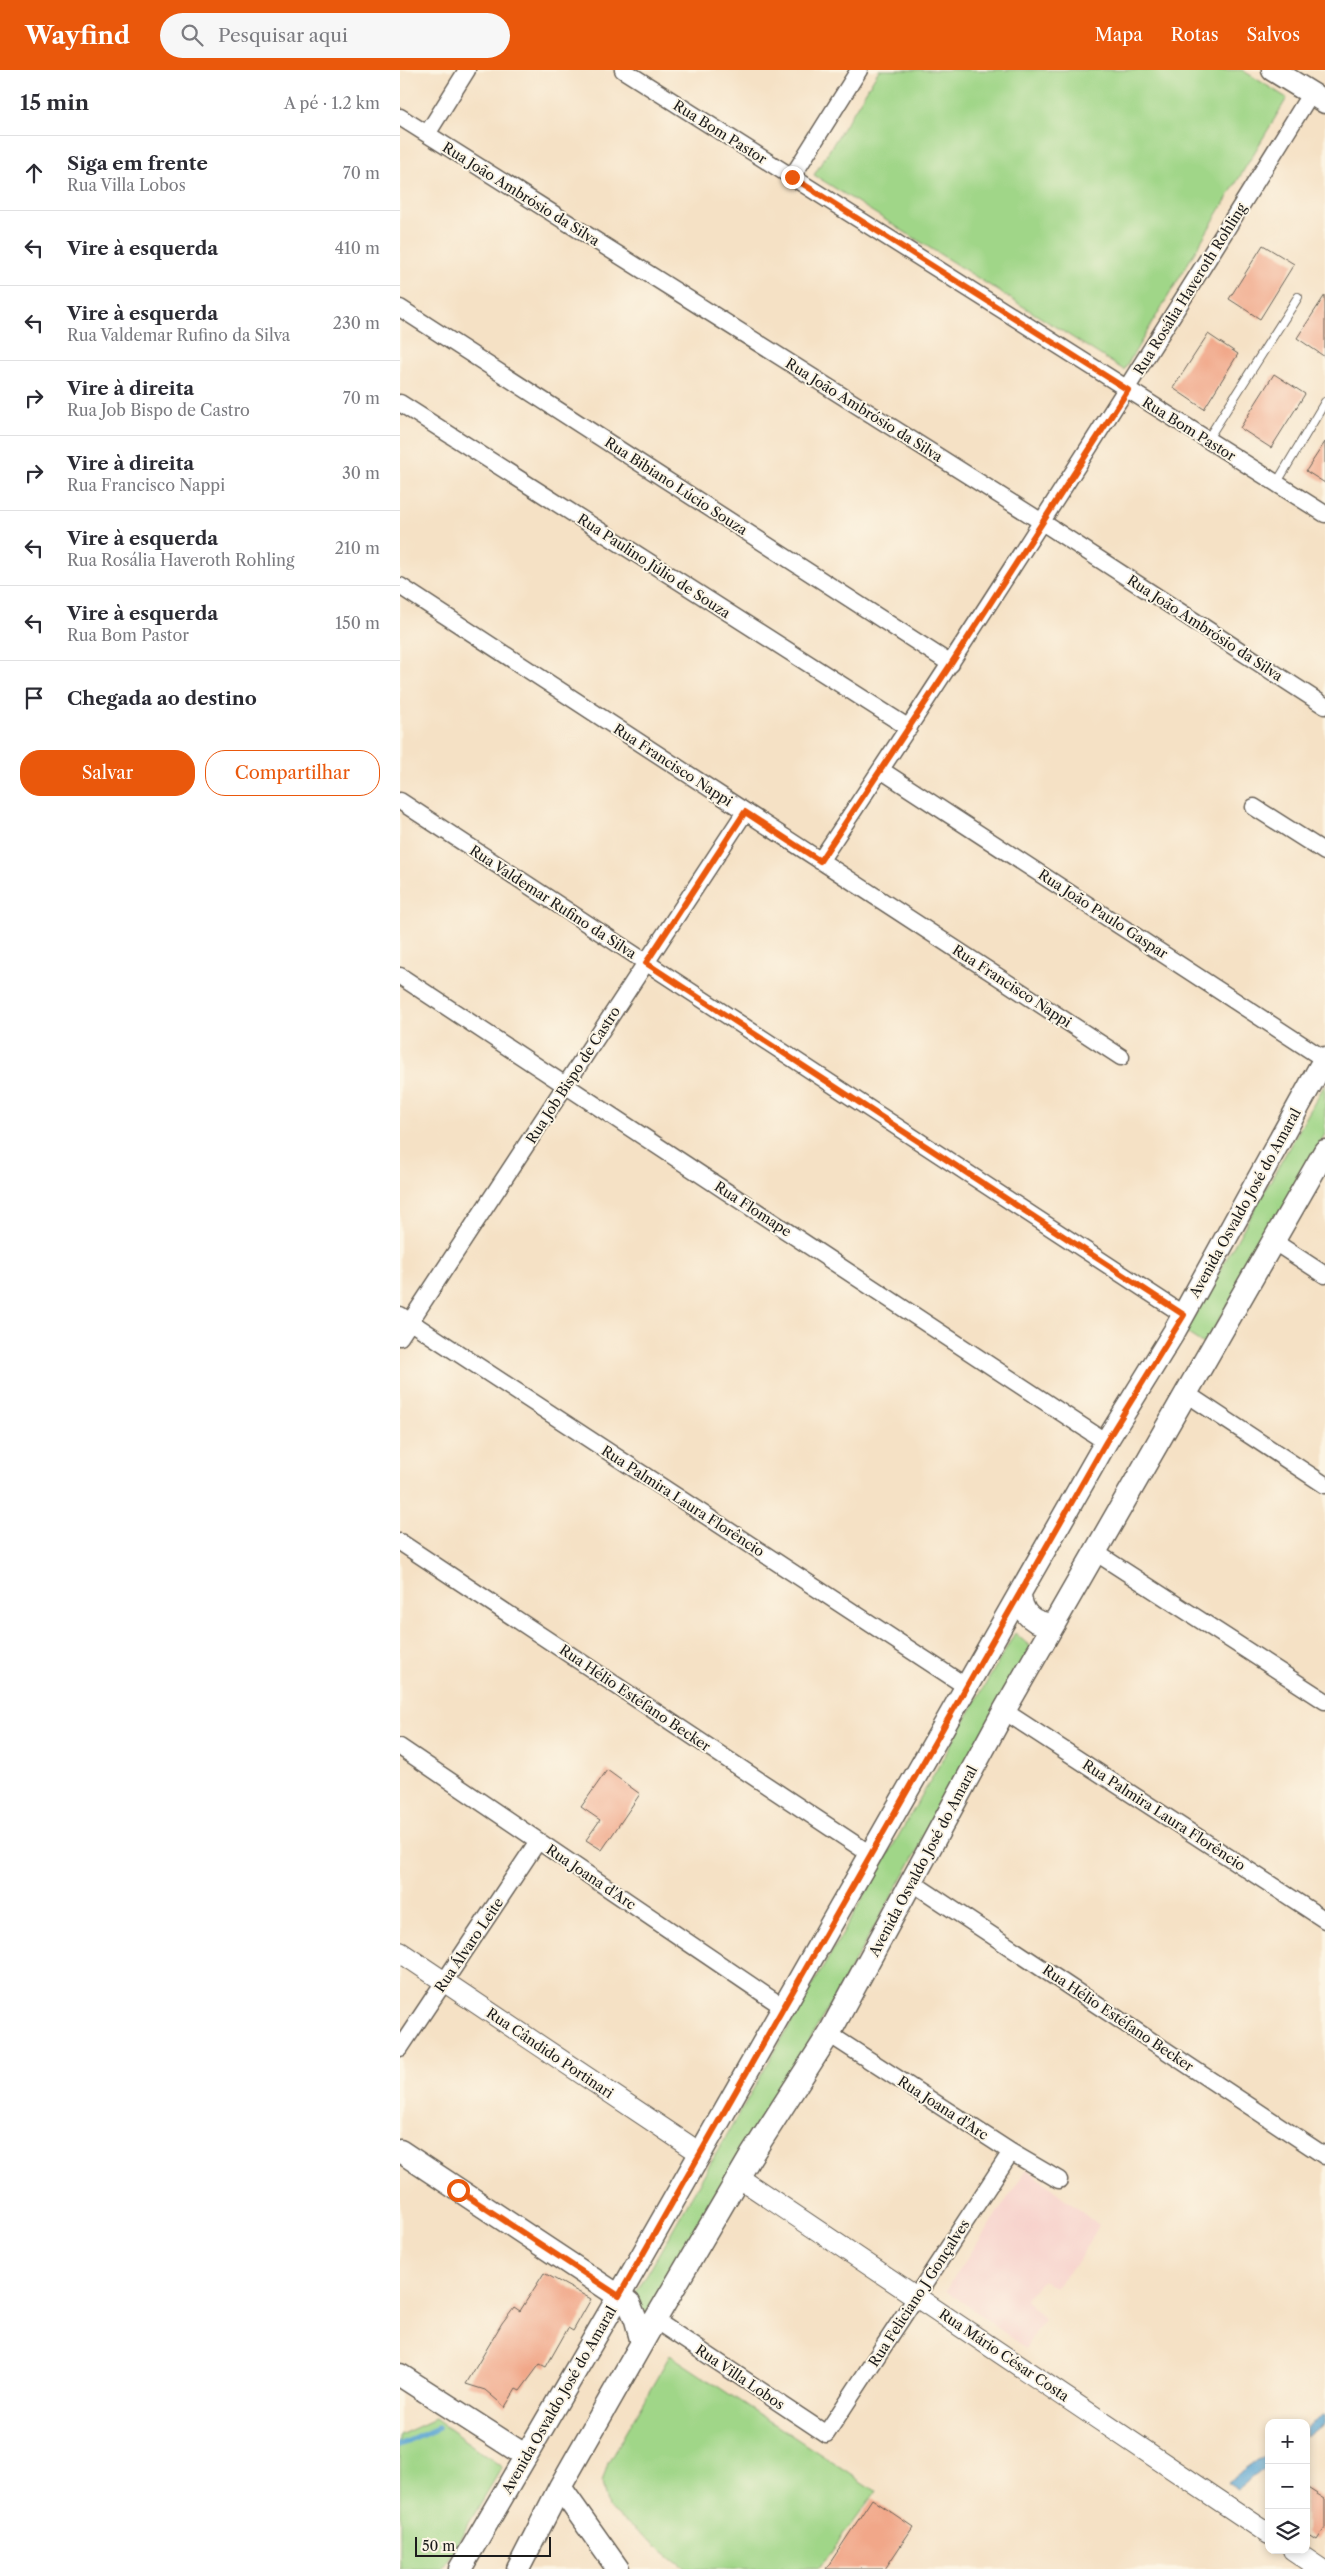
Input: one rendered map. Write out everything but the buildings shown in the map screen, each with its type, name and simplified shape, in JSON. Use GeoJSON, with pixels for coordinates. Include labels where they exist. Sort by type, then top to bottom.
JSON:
{"type":"FeatureCollection","features":[{"type":"Feature","properties":{"kind":"main road"},"geometry":{"type":"LineString","coordinates":[[1273,70],[1318,98]]}},
{"type":"Feature","properties":{"kind":"main road","name":"Avenida Osvaldo José do Amaral"},"geometry":{"type":"LineString","coordinates":[[460,2569],[619,2296],[1106,1442],[1184,1315],[1325,1058]]}},
{"type":"Feature","properties":{"kind":"main road","name":"Avenida Osvaldo José do Amaral"},"geometry":{"type":"LineString","coordinates":[[518,2569],[560,2487],[738,2177],[829,2034],[910,1881],[1004,1711],[1325,1151]]}},
{"type":"Feature","properties":{"kind":"main road"},"geometry":{"type":"LineString","coordinates":[[1020,1594],[1021,1602],[1029,1617],[1037,1622],[1054,1624]]}},
{"type":"Feature","properties":{"kind":"main road"},"geometry":{"type":"LineString","coordinates":[[400,2151],[629,2303],[642,2343]]}},
{"type":"Feature","properties":{"kind":"main road"},"geometry":{"type":"LineString","coordinates":[[400,2375],[526,2456]]}},
{"type":"Feature","properties":{"kind":"main road"},"geometry":{"type":"LineString","coordinates":[[560,2487],[618,2569]]}},
{"type":"Feature","properties":{"kind":"street"},"geometry":{"type":"LineString","coordinates":[[427,134],[467,70]]}},
{"type":"Feature","properties":{"kind":"street","name":"Rua Bom Pastor"},"geometry":{"type":"LineString","coordinates":[[623,70],[1325,514]]}},
{"type":"Feature","properties":{"kind":"street"},"geometry":{"type":"LineString","coordinates":[[792,177],[859,70]]}},
{"type":"Feature","properties":{"kind":"street","name":"Rua Rosália Haveroth Rohling"},"geometry":{"type":"LineString","coordinates":[[820,861],[951,664],[1318,98]]}},
{"type":"Feature","properties":{"kind":"street","name":"Rua João Ambrósio da Silva"},"geometry":{"type":"LineString","coordinates":[[400,117],[1042,522],[1325,706]]}},
{"type":"Feature","properties":{"kind":"street","name":"Rua Bibiano Lúcio Souza"},"geometry":{"type":"LineString","coordinates":[[400,308],[951,664]]}},
{"type":"Feature","properties":{"kind":"street","name":"Rua Paulino Júlio de Souza"},"geometry":{"type":"LineString","coordinates":[[400,403],[909,728]]}},
{"type":"Feature","properties":{"kind":"street","name":"Rua Francisco Nappi"},"geometry":{"type":"LineString","coordinates":[[400,586],[1121,1057]]}},
{"type":"Feature","properties":{"kind":"street","name":"Rua João Paulo Gaspar"},"geometry":{"type":"LineString","coordinates":[[881,770],[1325,1058]]}},
{"type":"Feature","properties":{"kind":"street","name":"Rua Valdemar Rufino da Silva"},"geometry":{"type":"LineString","coordinates":[[400,801],[1184,1315]]}},
{"type":"Feature","properties":{"kind":"street"},"geometry":{"type":"LineString","coordinates":[[1254,807],[1325,852]]}},
{"type":"Feature","properties":{"kind":"street","name":"Rua Job Bispo de Castro"},"geometry":{"type":"LineString","coordinates":[[400,1337],[405,1318],[566,1085],[745,812]]}},
{"type":"Feature","properties":{"kind":"street","name":"Rua Flomape"},"geometry":{"type":"LineString","coordinates":[[400,976],[1106,1442]]}},
{"type":"Feature","properties":{"kind":"street"},"geometry":{"type":"LineString","coordinates":[[1273,1241],[1325,1274]]}},
{"type":"Feature","properties":{"kind":"street","name":"Rua Palmira Laura Florêncio"},"geometry":{"type":"LineString","coordinates":[[405,1318],[967,1687]]}},
{"type":"Feature","properties":{"kind":"street"},"geometry":{"type":"LineString","coordinates":[[1187,1394],[1325,1485]]}},
{"type":"Feature","properties":{"kind":"street","name":"Rua Hélio Estéfano Becker"},"geometry":{"type":"LineString","coordinates":[[400,1542],[870,1854]]}},
{"type":"Feature","properties":{"kind":"street"},"geometry":{"type":"LineString","coordinates":[[1095,1552],[1325,1701]]}},
{"type":"Feature","properties":{"kind":"street","name":"Rua Palmira Laura Florêncio"},"geometry":{"type":"LineString","coordinates":[[1004,1711],[1325,1920]]}},
{"type":"Feature","properties":{"kind":"street","name":"Rua Joana d'Arc"},"geometry":{"type":"LineString","coordinates":[[400,1747],[783,2007]]}},
{"type":"Feature","properties":{"kind":"street","name":"Rua Álvaro Leite"},"geometry":{"type":"LineString","coordinates":[[400,2048],[538,1841]]}},
{"type":"Feature","properties":{"kind":"street","name":"Rua Hélio Estéfano Becker"},"geometry":{"type":"LineString","coordinates":[[910,1881],[1325,2156]]}},
{"type":"Feature","properties":{"kind":"street","name":"Rua Cândido Portinari"},"geometry":{"type":"LineString","coordinates":[[400,1952],[700,2153]]}},
{"type":"Feature","properties":{"kind":"street","name":"Rua Joana d'Arc"},"geometry":{"type":"LineString","coordinates":[[829,2034],[1011,2152],[1059,2180]]}},
{"type":"Feature","properties":{"kind":"street","name":"Rua Feliciano J Gonçalves"},"geometry":{"type":"LineString","coordinates":[[826,2434],[1011,2152]]}},
{"type":"Feature","properties":{"kind":"street","name":"Rua Mário César Costa"},"geometry":{"type":"LineString","coordinates":[[738,2177],[1265,2531]]}},
{"type":"Feature","properties":{"kind":"street","name":"Rua Villa Lobos"},"geometry":{"type":"LineString","coordinates":[[655,2320],[826,2434]]}},
{"type":"Feature","properties":{"kind":"street"},"geometry":{"type":"LineString","coordinates":[[1299,2554],[1321,2569]]}},
{"type":"Feature","properties":{"kind":"lane"},"geometry":{"type":"LineString","coordinates":[[1207,440],[1298,297]]}},
{"type":"Feature","properties":{"kind":"lane"},"geometry":{"type":"LineString","coordinates":[[1276,484],[1325,402]]}},
{"type":"Feature","properties":{"kind":"shaded area"},"geometry":{"type":"Polygon","coordinates":[[[1027,2169],[1098,2225],[1079,2260],[1055,2287],[1043,2280],[1026,2299],[1044,2320],[1025,2348],[946,2290],[1027,2169]]]}},
{"type":"Feature","properties":{"kind":"green space"},"geometry":{"type":"Polygon","coordinates":[[[879,70],[1242,70],[1287,98],[1124,370],[814,175],[879,70]]]}},
{"type":"Feature","properties":{"kind":"green space"},"geometry":{"type":"Polygon","coordinates":[[[1325,1084],[1325,1134],[1205,1345],[1185,1332],[1325,1084]]]}},
{"type":"Feature","properties":{"kind":"green space"},"geometry":{"type":"Polygon","coordinates":[[[1015,1633],[1033,1649],[644,2330],[635,2295],[1015,1633]]]}},
{"type":"Feature","properties":{"kind":"green space"},"geometry":{"type":"Polygon","coordinates":[[[670,2355],[876,2491],[818,2569],[686,2569],[608,2508],[602,2483],[608,2463],[670,2355]]]}},
{"type":"Feature","properties":{"kind":"green space"},"geometry":{"type":"Polygon","coordinates":[[[435,2419],[502,2467],[442,2569],[400,2569],[400,2435],[435,2419]]]}},
{"type":"Feature","properties":{"kind":"water"},"geometry":{"type":"Polygon","coordinates":[[[1325,2415],[1325,2424],[1310,2433],[1310,2424],[1325,2415]]]}},
{"type":"Feature","properties":{"kind":"water"},"geometry":{"type":"Polygon","coordinates":[[[1265,2455],[1265,2468],[1238,2489],[1227,2482],[1265,2455]]]}},
{"type":"Feature","properties":{"kind":"waterway"},"geometry":{"type":"LineString","coordinates":[[400,2445],[438,2428]]}},
{"type":"Feature","properties":{"kind":"route"},"geometry":{"type":"LineString","coordinates":[[458,2190],[619,2296],[1106,1442],[1184,1315],[646,963],[745,812],[820,861],[951,664],[1128,390],[792,177]]}}]}
